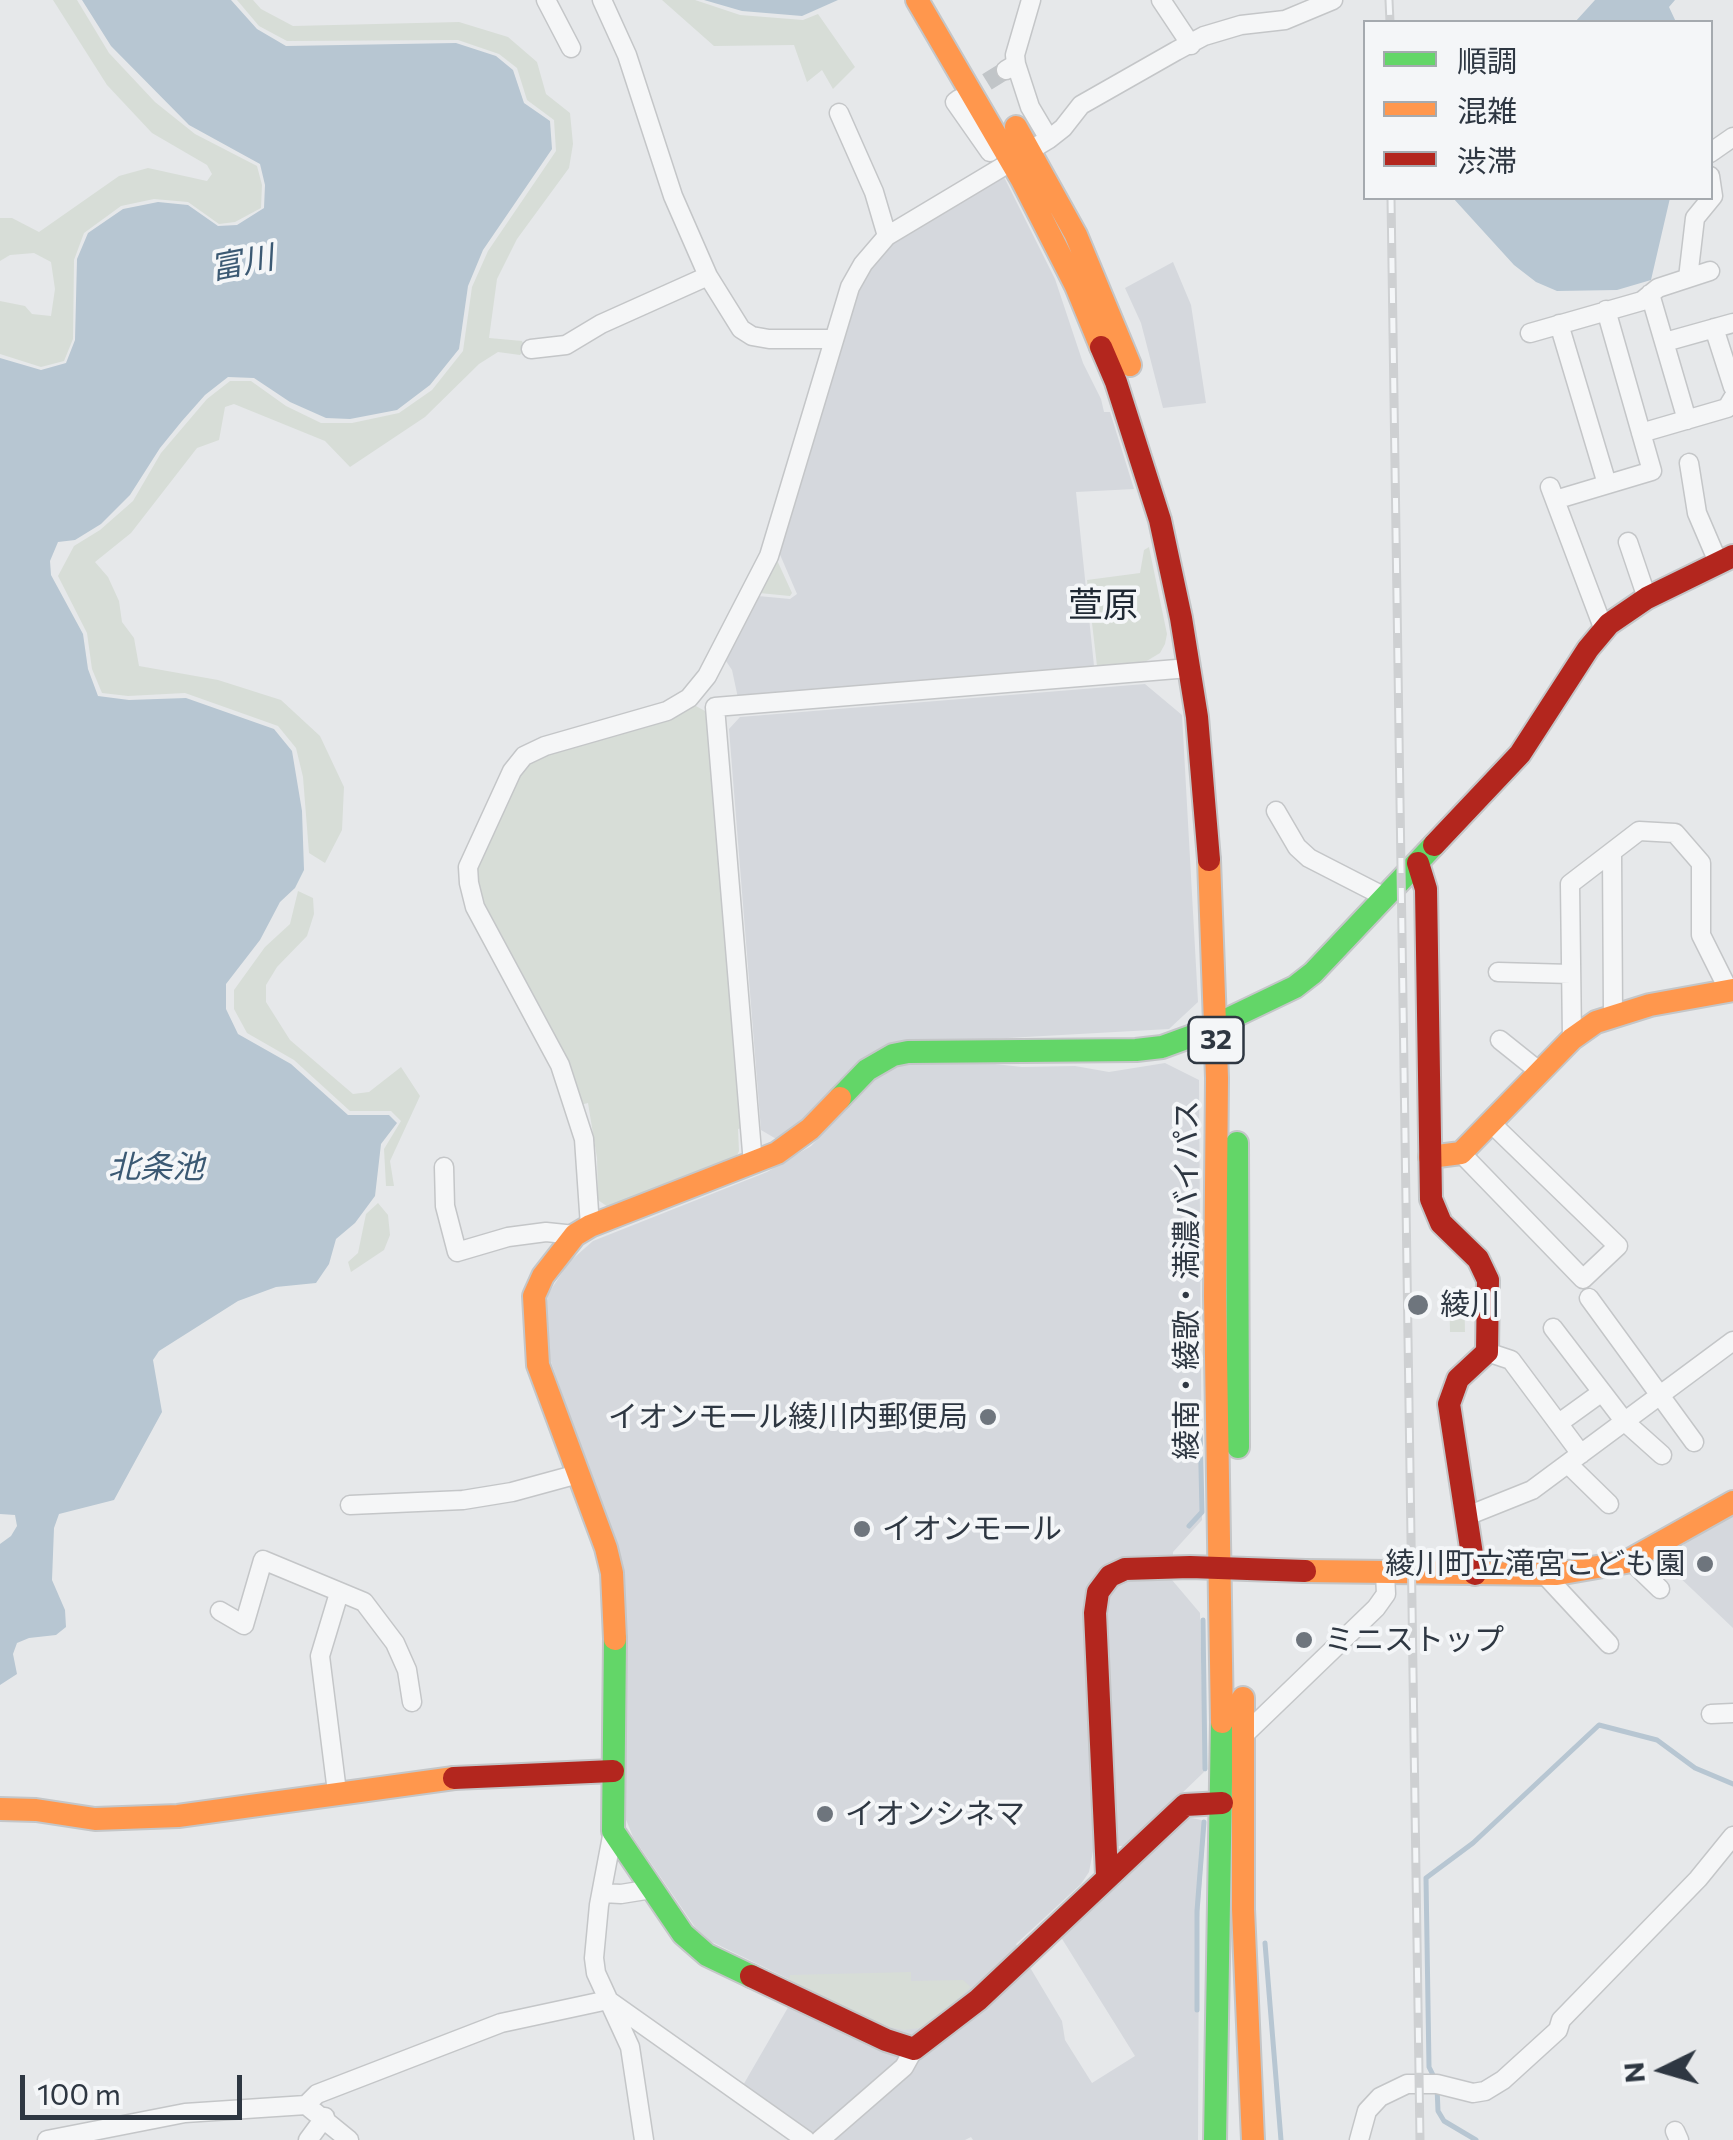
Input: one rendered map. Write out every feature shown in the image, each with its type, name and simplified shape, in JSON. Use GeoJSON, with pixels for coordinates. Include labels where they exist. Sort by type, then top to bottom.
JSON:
{"type":"FeatureCollection","features":[{"type":"Feature","properties":{"kind":"main road","name":"綾南・綾歌・満濃バイパス"},"geometry":{"type":"LineString","coordinates":[[917,0],[1076,235],[1114,322],[1167,472],[1191,563],[1218,726],[1229,857],[1215,1296],[1243,1736],[1243,1909],[1253,2140]]}},
{"type":"Feature","properties":{"kind":"main road","name":"綾南・綾歌・満濃バイパス"},"geometry":{"type":"LineString","coordinates":[[940,0],[1023,156],[1129,418],[1164,536],[1189,668],[1204,781],[1225,1020]]}},
{"type":"Feature","properties":{"kind":"main road"},"geometry":{"type":"LineString","coordinates":[[1222,1803],[1185,1806],[978,2000],[914,2049],[886,2040],[706,1954],[683,1934],[613,1831],[612,1574],[606,1548],[538,1365],[532,1315],[534,1296],[543,1276],[583,1230],[753,1164],[792,1144],[867,1070],[893,1055],[940,1051],[1136,1050],[1174,1044],[1281,996],[1314,973],[1520,754],[1604,630],[1647,598],[1726,559]]}},
{"type":"Feature","properties":{"kind":"main road"},"geometry":{"type":"LineString","coordinates":[[1418,862],[1426,888],[1431,1199],[1435,1213],[1478,1259],[1488,1280],[1487,1352],[1458,1380],[1448,1404],[1475,1574]]}},
{"type":"Feature","properties":{"kind":"main road"},"geometry":{"type":"LineString","coordinates":[[1430,1157],[1461,1153],[1572,1039],[1613,1014],[1731,990]]}},
{"type":"Feature","properties":{"kind":"main road"},"geometry":{"type":"LineString","coordinates":[[1108,1875],[1095,1613],[1098,1592],[1110,1576],[1125,1570],[1230,1568],[1475,1574],[1544,1574],[1600,1568],[1630,1560],[1733,1502]]}},
{"type":"Feature","properties":{"kind":"main road","name":"綾南・綾歌・満濃バイパス"},"geometry":{"type":"LineString","coordinates":[[1215,2140],[1230,1568]]}},
{"type":"Feature","properties":{"kind":"main road"},"geometry":{"type":"LineString","coordinates":[[0,1809],[96,1819],[178,1816],[473,1775],[613,1771]]}},
{"type":"Feature","properties":{"kind":"street"},"geometry":{"type":"LineString","coordinates":[[546,0],[571,48]]}},
{"type":"Feature","properties":{"kind":"street"},"geometry":{"type":"LineString","coordinates":[[602,0],[627,55],[673,196],[708,276],[742,328],[752,336],[832,339]]}},
{"type":"Feature","properties":{"kind":"street"},"geometry":{"type":"LineString","coordinates":[[1023,156],[1030,108],[1011,67],[1031,0]]}},
{"type":"Feature","properties":{"kind":"street"},"geometry":{"type":"LineString","coordinates":[[1162,0],[1191,45]]}},
{"type":"Feature","properties":{"kind":"street"},"geometry":{"type":"LineString","coordinates":[[444,1166],[445,1206],[457,1252],[508,1238],[583,1230],[584,1139],[560,1065],[475,907],[468,867],[512,771],[524,756],[562,740],[667,711],[689,698],[707,676],[769,556],[832,339],[850,287],[863,264],[886,236],[1023,156],[1081,105],[1114,83],[1204,36],[1241,25],[1285,20],[1333,0]]}},
{"type":"Feature","properties":{"kind":"street"},"geometry":{"type":"LineString","coordinates":[[959,99],[954,102],[980,135],[1023,156]]}},
{"type":"Feature","properties":{"kind":"street"},"geometry":{"type":"LineString","coordinates":[[840,113],[869,179],[886,236]]}},
{"type":"Feature","properties":{"kind":"street"},"geometry":{"type":"LineString","coordinates":[[1688,278],[1695,218],[1710,200]]}},
{"type":"Feature","properties":{"kind":"street"},"geometry":{"type":"LineString","coordinates":[[1530,333],[1642,301],[1658,288],[1710,271]]}},
{"type":"Feature","properties":{"kind":"street"},"geometry":{"type":"LineString","coordinates":[[531,349],[566,345],[601,324],[708,276]]}},
{"type":"Feature","properties":{"kind":"street"},"geometry":{"type":"LineString","coordinates":[[1650,294],[1687,420]]}},
{"type":"Feature","properties":{"kind":"street"},"geometry":{"type":"LineString","coordinates":[[1604,630],[1553,494],[1652,471],[1606,310]]}},
{"type":"Feature","properties":{"kind":"street"},"geometry":{"type":"LineString","coordinates":[[1664,342],[1733,323]]}},
{"type":"Feature","properties":{"kind":"street"},"geometry":{"type":"LineString","coordinates":[[1558,324],[1607,484]]}},
{"type":"Feature","properties":{"kind":"street"},"geometry":{"type":"LineString","coordinates":[[1714,328],[1733,388]]}},
{"type":"Feature","properties":{"kind":"street"},"geometry":{"type":"LineString","coordinates":[[1641,434],[1727,408],[1733,398]]}},
{"type":"Feature","properties":{"kind":"street"},"geometry":{"type":"LineString","coordinates":[[1697,472],[1697,513],[1726,559]]}},
{"type":"Feature","properties":{"kind":"street"},"geometry":{"type":"LineString","coordinates":[[1628,542],[1647,598]]}},
{"type":"Feature","properties":{"kind":"street"},"geometry":{"type":"LineString","coordinates":[[753,1164],[716,707],[1189,668]]}},
{"type":"Feature","properties":{"kind":"street"},"geometry":{"type":"LineString","coordinates":[[1276,811],[1297,847],[1316,862],[1385,897]]}},
{"type":"Feature","properties":{"kind":"street"},"geometry":{"type":"LineString","coordinates":[[1572,1039],[1570,884],[1638,832],[1674,833],[1701,863],[1701,934],[1731,990]]}},
{"type":"Feature","properties":{"kind":"street"},"geometry":{"type":"LineString","coordinates":[[1612,852],[1613,1014]]}},
{"type":"Feature","properties":{"kind":"street"},"geometry":{"type":"LineString","coordinates":[[1300,877],[1316,862]]}},
{"type":"Feature","properties":{"kind":"street"},"geometry":{"type":"LineString","coordinates":[[1498,972],[1571,974]]}},
{"type":"Feature","properties":{"kind":"street"},"geometry":{"type":"LineString","coordinates":[[1500,1040],[1540,1072]]}},
{"type":"Feature","properties":{"kind":"street"},"geometry":{"type":"LineString","coordinates":[[1461,1153],[1583,1279],[1618,1246],[1491,1122]]}},
{"type":"Feature","properties":{"kind":"street"},"geometry":{"type":"LineString","coordinates":[[1589,1298],[1694,1442]]}},
{"type":"Feature","properties":{"kind":"street"},"geometry":{"type":"LineString","coordinates":[[1553,1328],[1625,1422],[1662,1455]]}},
{"type":"Feature","properties":{"kind":"street"},"geometry":{"type":"LineString","coordinates":[[1467,1516],[1532,1490],[1659,1397],[1730,1351]]}},
{"type":"Feature","properties":{"kind":"street"},"geometry":{"type":"LineString","coordinates":[[1487,1352],[1511,1360],[1558,1424],[1574,1459],[1609,1504]]}},
{"type":"Feature","properties":{"kind":"street"},"geometry":{"type":"LineString","coordinates":[[1558,1424],[1602,1392]]}},
{"type":"Feature","properties":{"kind":"street"},"geometry":{"type":"LineString","coordinates":[[350,1505],[463,1500],[512,1492],[578,1474]]}},
{"type":"Feature","properties":{"kind":"street"},"geometry":{"type":"LineString","coordinates":[[220,1611],[244,1625],[263,1560],[364,1602],[396,1643],[407,1670],[412,1702]]}},
{"type":"Feature","properties":{"kind":"street"},"geometry":{"type":"LineString","coordinates":[[1630,1560],[1660,1589]]}},
{"type":"Feature","properties":{"kind":"street"},"geometry":{"type":"LineString","coordinates":[[1243,1736],[1376,1608],[1386,1594],[1386,1573]]}},
{"type":"Feature","properties":{"kind":"street"},"geometry":{"type":"LineString","coordinates":[[1544,1574],[1609,1644]]}},
{"type":"Feature","properties":{"kind":"street"},"geometry":{"type":"LineString","coordinates":[[337,1792],[320,1656],[339,1592]]}},
{"type":"Feature","properties":{"kind":"street"},"geometry":{"type":"LineString","coordinates":[[1711,1714],[1733,1713]]}},
{"type":"Feature","properties":{"kind":"street"},"geometry":{"type":"LineString","coordinates":[[613,1831],[594,1958],[596,1973],[630,2047],[644,2140]]}},
{"type":"Feature","properties":{"kind":"street"},"geometry":{"type":"LineString","coordinates":[[1359,2140],[1367,2111],[1380,2098],[1407,2084],[1436,2084],[1473,2093],[1485,2091],[1502,2080],[1558,2030],[1560,2020],[1698,1879],[1733,1836]]}},
{"type":"Feature","properties":{"kind":"street"},"geometry":{"type":"LineString","coordinates":[[602,1893],[652,1889]]}},
{"type":"Feature","properties":{"kind":"street"},"geometry":{"type":"LineString","coordinates":[[46,2140],[185,2113],[306,2104],[317,2094],[501,2024],[608,2000],[806,2140]]}},
{"type":"Feature","properties":{"kind":"street"},"geometry":{"type":"LineString","coordinates":[[820,2140],[904,2067],[914,2049]]}},
{"type":"Feature","properties":{"kind":"street"},"geometry":{"type":"LineString","coordinates":[[306,2104],[349,2140]]}},
{"type":"Feature","properties":{"kind":"street"},"geometry":{"type":"LineString","coordinates":[[308,2140],[324,2117]]}},
{"type":"Feature","properties":{"kind":"shaded area"},"geometry":{"type":"Polygon","coordinates":[[[53,0],[77,0],[109,53],[155,102],[195,134],[257,166],[262,185],[261,208],[235,222],[219,224],[188,202],[154,199],[121,206],[84,233],[74,260],[73,339],[64,361],[41,367],[0,354],[0,301],[25,306],[32,314],[51,316],[55,289],[51,262],[34,253],[10,255],[0,261],[0,218],[12,218],[39,232],[119,176],[148,168],[207,181],[212,174],[207,165],[152,133],[107,85],[53,0]]]}},
{"type":"Feature","properties":{"kind":"shaded area"},"geometry":{"type":"Polygon","coordinates":[[[237,0],[253,0],[261,9],[293,26],[459,22],[508,37],[537,62],[546,94],[570,113],[573,144],[569,168],[517,239],[497,279],[489,338],[522,341],[525,349],[520,355],[498,352],[479,364],[425,417],[350,467],[325,441],[234,404],[225,407],[219,440],[197,448],[131,533],[95,562],[108,577],[119,601],[122,622],[134,638],[139,666],[218,680],[281,700],[320,736],[344,787],[342,830],[325,863],[309,853],[303,777],[296,748],[278,726],[185,693],[102,693],[92,669],[87,633],[58,576],[74,546],[100,530],[133,501],[161,453],[207,399],[230,381],[251,381],[286,406],[321,423],[352,423],[399,413],[432,390],[463,351],[472,287],[488,251],[556,151],[554,120],[527,100],[517,68],[499,54],[458,40],[287,41],[259,26],[237,0]]]}},
{"type":"Feature","properties":{"kind":"shaded area"},"geometry":{"type":"Polygon","coordinates":[[[662,0],[695,0],[740,15],[803,20],[818,14],[855,67],[833,89],[822,70],[807,82],[794,45],[714,46],[662,0]]]}},
{"type":"Feature","properties":{"kind":"shaded area"},"geometry":{"type":"Polygon","coordinates":[[[1004,177],[1055,279],[1083,363],[1104,412],[1110,412],[1134,489],[1076,492],[1094,666],[738,698],[726,661],[758,596],[790,599],[797,594],[778,550],[858,284],[886,247],[1004,177]]]}},
{"type":"Feature","properties":{"kind":"shaded area"},"geometry":{"type":"Polygon","coordinates":[[[1173,262],[1191,305],[1206,403],[1163,408],[1141,323],[1125,288],[1173,262]]]}},
{"type":"Feature","properties":{"kind":"shaded area"},"geometry":{"type":"Polygon","coordinates":[[[1149,547],[1167,634],[1165,644],[1160,653],[1145,662],[1097,666],[1087,580],[1140,573],[1144,550],[1149,547]]]}},
{"type":"Feature","properties":{"kind":"shaded area"},"geometry":{"type":"Polygon","coordinates":[[[776,558],[792,593],[790,596],[759,593],[776,558]]]}},
{"type":"Feature","properties":{"kind":"shaded area"},"geometry":{"type":"Polygon","coordinates":[[[1145,684],[1182,715],[1198,1002],[1169,1029],[900,1044],[778,1140],[761,1130],[729,729],[740,717],[1145,684]]]}},
{"type":"Feature","properties":{"kind":"shaded area"},"geometry":{"type":"Polygon","coordinates":[[[694,705],[705,711],[709,733],[742,1128],[738,1129],[739,1151],[735,1160],[608,1207],[598,1200],[597,1158],[588,1103],[580,1105],[560,1044],[480,895],[478,859],[513,787],[541,755],[694,705]]]}},
{"type":"Feature","properties":{"kind":"shaded area"},"geometry":{"type":"Polygon","coordinates":[[[298,891],[313,898],[314,914],[307,936],[277,967],[266,985],[266,1002],[290,1040],[353,1094],[369,1092],[401,1067],[420,1096],[390,1161],[394,1186],[386,1186],[384,1149],[401,1121],[391,1111],[350,1111],[294,1060],[247,1033],[234,1009],[234,990],[265,947],[290,924],[298,891]]]}},
{"type":"Feature","properties":{"kind":"shaded area"},"geometry":{"type":"Polygon","coordinates":[[[1165,1063],[1199,1080],[1202,1520],[1173,1552],[1172,1580],[1200,1613],[1204,1772],[1127,1846],[1094,1846],[1089,1872],[1081,1884],[1016,1944],[1062,2021],[1065,2040],[1092,2083],[1135,2056],[1059,1934],[1187,1817],[1206,1821],[1199,1918],[1198,2140],[815,2140],[742,2087],[801,1985],[710,1941],[695,1927],[633,1837],[625,1817],[625,1577],[549,1356],[545,1313],[548,1294],[569,1262],[593,1241],[767,1172],[811,1146],[883,1071],[895,1064],[1075,1066],[1109,1072],[1165,1063]]]}},
{"type":"Feature","properties":{"kind":"shaded area"},"geometry":{"type":"Polygon","coordinates":[[[378,1203],[388,1215],[390,1235],[384,1250],[351,1272],[348,1262],[358,1253],[366,1214],[378,1203]]]}},
{"type":"Feature","properties":{"kind":"shaded area"},"geometry":{"type":"Polygon","coordinates":[[[1464,1287],[1465,1332],[1450,1332],[1449,1288],[1464,1287]]]}},
{"type":"Feature","properties":{"kind":"shaded area","name":"綾川町立滝宮こども園"},"geometry":{"type":"Polygon","coordinates":[[[1733,1515],[1733,1628],[1674,1572],[1685,1541],[1733,1515]]]}},
{"type":"Feature","properties":{"kind":"shaded area"},"geometry":{"type":"Polygon","coordinates":[[[911,1972],[911,1981],[963,1980],[971,1987],[927,2027],[904,2030],[884,2026],[789,1981],[790,1975],[911,1972]]]}},
{"type":"Feature","properties":{"kind":"water","name":"北条池"},"geometry":{"type":"Polygon","coordinates":[[[82,0],[231,0],[257,29],[286,46],[456,43],[496,56],[513,70],[524,103],[550,121],[552,149],[483,250],[468,286],[459,349],[430,385],[397,410],[350,419],[326,418],[290,402],[254,378],[228,377],[182,421],[130,495],[101,524],[75,540],[58,542],[50,561],[51,575],[83,634],[88,669],[98,696],[129,700],[186,698],[274,729],[292,751],[302,811],[304,870],[295,888],[280,902],[260,940],[226,984],[226,1009],[238,1034],[291,1064],[348,1115],[389,1115],[397,1123],[381,1144],[375,1196],[355,1223],[336,1239],[329,1264],[316,1283],[276,1287],[238,1301],[159,1351],[153,1360],[162,1412],[114,1500],[59,1514],[54,1528],[52,1580],[65,1610],[66,1627],[56,1635],[17,1643],[13,1654],[17,1674],[0,1685],[0,1544],[17,1526],[15,1515],[0,1514],[0,358],[41,370],[66,363],[75,340],[77,259],[88,233],[123,209],[158,202],[188,205],[218,226],[237,225],[264,208],[265,185],[260,164],[189,125],[111,46],[82,0]]]}},
{"type":"Feature","properties":{"kind":"water"},"geometry":{"type":"Polygon","coordinates":[[[704,0],[838,0],[802,16],[742,11],[704,0]]]}},
{"type":"Feature","properties":{"kind":"water"},"geometry":{"type":"Polygon","coordinates":[[[1595,0],[1675,0],[1669,7],[1675,20],[1577,20],[1595,0]]]}},
{"type":"Feature","properties":{"kind":"water"},"geometry":{"type":"Polygon","coordinates":[[[1455,200],[1670,200],[1651,280],[1617,290],[1557,291],[1536,282],[1514,265],[1455,200]]]}},
{"type":"Feature","properties":{"kind":"waterway"},"geometry":{"type":"LineString","coordinates":[[1199,1232],[1199,1279]]}},
{"type":"Feature","properties":{"kind":"waterway"},"geometry":{"type":"LineString","coordinates":[[1189,1526],[1202,1512],[1200,1423]]}},
{"type":"Feature","properties":{"kind":"waterway"},"geometry":{"type":"LineString","coordinates":[[1203,1620],[1205,1769]]}},
{"type":"Feature","properties":{"kind":"waterway"},"geometry":{"type":"LineString","coordinates":[[1434,2077],[1429,2067],[1426,1878],[1473,1843],[1599,1725],[1657,1740],[1695,1768],[1733,1784]]}},
{"type":"Feature","properties":{"kind":"waterway"},"geometry":{"type":"LineString","coordinates":[[1197,2010],[1197,1911],[1204,1822]]}},
{"type":"Feature","properties":{"kind":"waterway"},"geometry":{"type":"LineString","coordinates":[[1265,1943],[1281,2140]]}},
{"type":"Feature","properties":{"kind":"waterway"},"geometry":{"type":"LineString","coordinates":[[1437,2087],[1438,2111],[1444,2121],[1476,2140]]}},
{"type":"Feature","properties":{"kind":"tunnel"},"geometry":{"type":"LineString","coordinates":[[964,96],[1006,70]]}},
{"type":"Feature","properties":{"kind":"railway"},"geometry":{"type":"LineString","coordinates":[[1389,0],[1390,20]]}},
{"type":"Feature","properties":{"kind":"railway"},"geometry":{"type":"LineString","coordinates":[[1391,200],[1420,2140]]}},
{"type":"Feature","properties":{"kind":"traffic: fast"},"geometry":{"type":"LineString","coordinates":[[840,1098],[867,1070],[893,1055],[908,1052],[1136,1050],[1162,1047],[1195,1035],[1295,987],[1313,973],[1434,845]]}},
{"type":"Feature","properties":{"kind":"traffic: fast"},"geometry":{"type":"LineString","coordinates":[[1237,1143],[1238,1447]]}},
{"type":"Feature","properties":{"kind":"traffic: fast"},"geometry":{"type":"LineString","coordinates":[[615,1639],[613,1831],[683,1934],[707,1955],[751,1976]]}},
{"type":"Feature","properties":{"kind":"traffic: fast"},"geometry":{"type":"LineString","coordinates":[[1215,2140],[1222,1722]]}},
{"type":"Feature","properties":{"kind":"traffic: slow"},"geometry":{"type":"LineString","coordinates":[[917,0],[1022,180],[1076,286],[1101,347]]}},
{"type":"Feature","properties":{"kind":"traffic: slow"},"geometry":{"type":"LineString","coordinates":[[1016,127],[1076,235],[1130,365]]}},
{"type":"Feature","properties":{"kind":"traffic: slow"},"geometry":{"type":"LineString","coordinates":[[1209,860],[1217,1078],[1215,1296],[1222,1722]]}},
{"type":"Feature","properties":{"kind":"traffic: slow"},"geometry":{"type":"LineString","coordinates":[[1430,1157],[1461,1153],[1572,1039],[1596,1022],[1650,1005],[1733,990]]}},
{"type":"Feature","properties":{"kind":"traffic: slow"},"geometry":{"type":"LineString","coordinates":[[615,1639],[612,1573],[538,1365],[534,1296],[543,1276],[575,1235],[777,1153],[810,1129],[840,1098]]}},
{"type":"Feature","properties":{"kind":"traffic: slow"},"geometry":{"type":"LineString","coordinates":[[1305,1571],[1557,1574],[1626,1562],[1733,1502]]}},
{"type":"Feature","properties":{"kind":"traffic: slow"},"geometry":{"type":"LineString","coordinates":[[1243,1698],[1243,1909],[1253,2140]]}},
{"type":"Feature","properties":{"kind":"traffic: slow"},"geometry":{"type":"LineString","coordinates":[[0,1809],[95,1819],[178,1816],[454,1778]]}},
{"type":"Feature","properties":{"kind":"traffic: jam"},"geometry":{"type":"LineString","coordinates":[[1101,347],[1160,520],[1181,618],[1197,717],[1209,860]]}},
{"type":"Feature","properties":{"kind":"traffic: jam"},"geometry":{"type":"LineString","coordinates":[[1434,845],[1520,754],[1588,649],[1609,624],[1647,598],[1733,556]]}},
{"type":"Feature","properties":{"kind":"traffic: jam"},"geometry":{"type":"LineString","coordinates":[[1418,863],[1426,889],[1431,1199],[1441,1223],[1478,1259],[1488,1280],[1487,1352],[1458,1379],[1449,1404],[1475,1574]]}},
{"type":"Feature","properties":{"kind":"traffic: jam"},"geometry":{"type":"LineString","coordinates":[[1107,1875],[1095,1613],[1098,1592],[1110,1576],[1125,1569],[1305,1571]]}},
{"type":"Feature","properties":{"kind":"traffic: jam"},"geometry":{"type":"LineString","coordinates":[[454,1778],[613,1771]]}},
{"type":"Feature","properties":{"kind":"traffic: jam"},"geometry":{"type":"LineString","coordinates":[[751,1976],[886,2040],[914,2049],[978,2000],[1185,1805],[1222,1803]]}},
{"type":"Feature","properties":{"kind":"place","name":"綾川"},"geometry":{"type":"Point","coordinates":[1418,1305]}},
{"type":"Feature","properties":{"kind":"place","name":"イオンモール綾川内郵便局"},"geometry":{"type":"Point","coordinates":[988,1417]}},
{"type":"Feature","properties":{"kind":"place","name":"イオンモール"},"geometry":{"type":"Point","coordinates":[862,1529]}},
{"type":"Feature","properties":{"kind":"place","name":"綾川町立滝宮こども園"},"geometry":{"type":"Point","coordinates":[1705,1564]}},
{"type":"Feature","properties":{"kind":"place","name":"ミニストップ"},"geometry":{"type":"Point","coordinates":[1304,1640]}},
{"type":"Feature","properties":{"kind":"place","name":"イオンシネマ"},"geometry":{"type":"Point","coordinates":[825,1814]}},
{"type":"Feature","properties":{"kind":"district","name":"萱原"},"geometry":{"type":"Point","coordinates":[1103,605]}},
{"type":"Feature","properties":{"kind":"water label","name":"富川"},"geometry":{"type":"Point","coordinates":[242,263]}}]}
